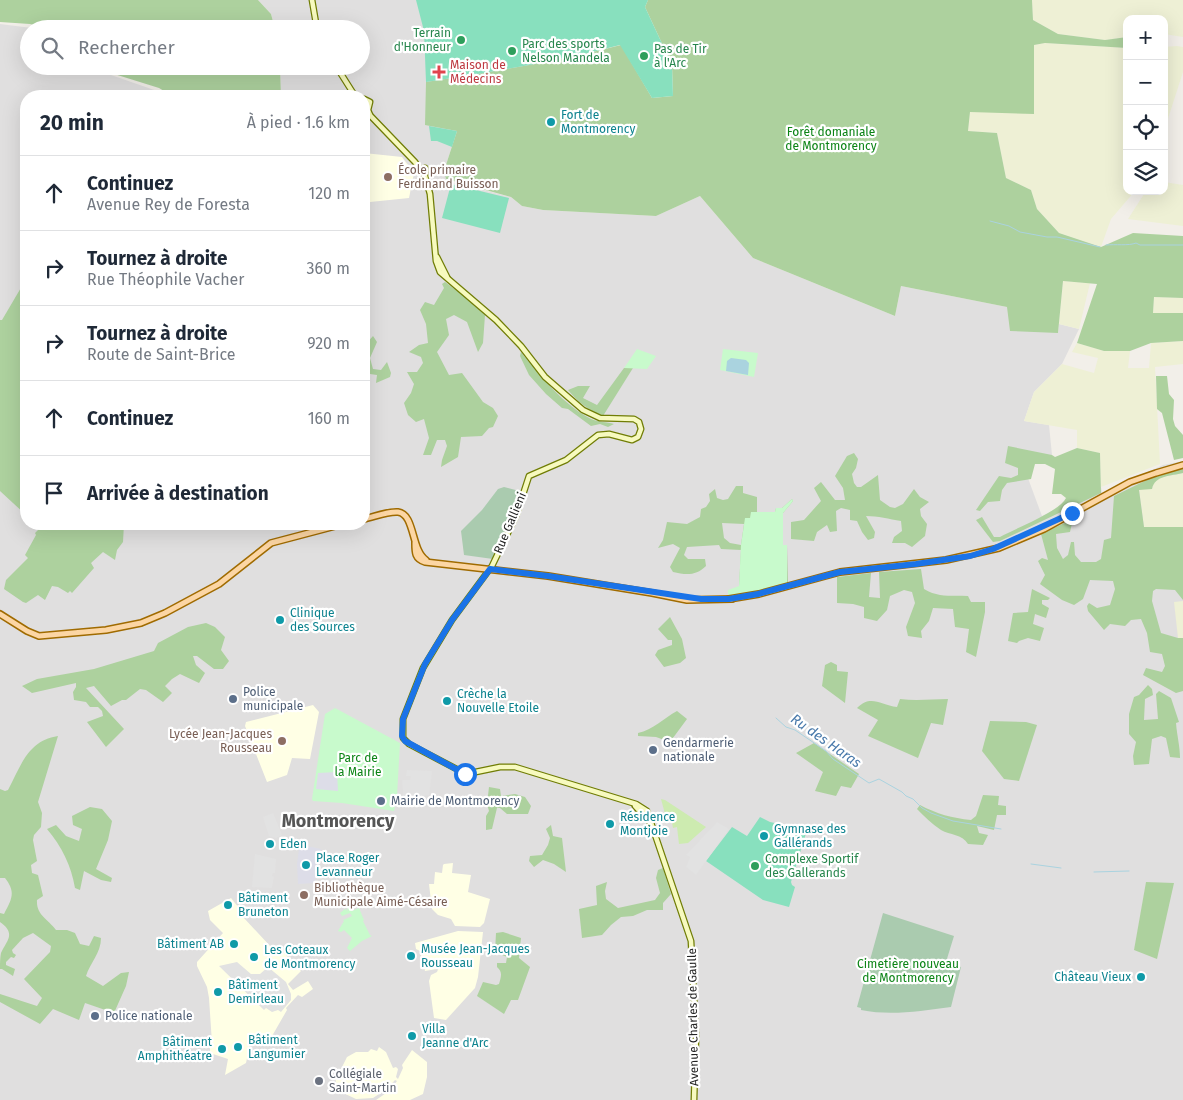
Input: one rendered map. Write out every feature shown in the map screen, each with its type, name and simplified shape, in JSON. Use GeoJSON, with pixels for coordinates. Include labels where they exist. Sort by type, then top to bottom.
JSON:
{"type":"FeatureCollection","features":[{"type":"Feature","properties":{"kind":"main road"},"geometry":{"type":"LineString","coordinates":[[312,0],[315,20]]}},
{"type":"Feature","properties":{"kind":"main road"},"geometry":{"type":"LineString","coordinates":[[341,75],[351,90]]}},
{"type":"Feature","properties":{"kind":"main road","name":"Rue Gallieni"},"geometry":{"type":"LineString","coordinates":[[370,115],[421,167],[430,194],[435,251],[441,270],[496,320],[525,351],[542,374],[583,410],[600,418],[634,419],[641,426],[639,435],[632,440],[609,434],[598,435],[566,460],[529,476],[516,516],[490,569],[452,620],[425,664],[403,719],[402,738],[464,773],[472,773]]}},
{"type":"Feature","properties":{"kind":"main road"},"geometry":{"type":"LineString","coordinates":[[370,518],[400,512],[408,520],[415,544],[422,557],[433,563],[558,577],[706,600],[751,598],[764,596],[840,572],[946,560],[970,556],[993,549],[1057,521],[1130,482],[1156,472],[1183,466]]}},
{"type":"Feature","properties":{"kind":"main road"},"geometry":{"type":"LineString","coordinates":[[0,614],[32,634],[54,636],[112,630],[142,623],[157,618],[219,584],[235,573],[267,545],[288,537],[318,530]]}},
{"type":"Feature","properties":{"kind":"main road","name":"Avenue Charles de Gaulle"},"geometry":{"type":"LineString","coordinates":[[472,773],[500,767],[515,767],[631,803],[643,813],[652,825],[691,941],[696,1028],[694,1099]]}},
{"type":"Feature","properties":{"kind":"shaded area"},"geometry":{"type":"Polygon","coordinates":[[[258,0],[648,0],[457,131],[444,171],[446,179],[511,197],[522,206],[543,210],[656,216],[700,196],[753,258],[895,316],[901,286],[1007,307],[1058,333],[1059,324],[1079,329],[1062,364],[1034,392],[1024,421],[1049,425],[1052,455],[1022,462],[1042,516],[1101,487],[1102,493],[1163,465],[1183,461],[1183,1100],[0,1100],[0,24],[20,26],[20,75],[111,75],[154,90],[20,90],[20,530],[370,530],[370,90],[281,90],[280,75],[370,75],[370,20],[273,20],[271,14],[258,0]]]}},
{"type":"Feature","properties":{"kind":"shaded area"},"geometry":{"type":"Polygon","coordinates":[[[1032,0],[1183,0],[1183,37],[1168,35],[1168,15],[1123,15],[1123,38],[1105,40],[1058,34],[1033,20],[1032,0]]]}},
{"type":"Feature","properties":{"kind":"shaded area"},"geometry":{"type":"Polygon","coordinates":[[[1045,43],[1123,48],[1123,195],[1132,195],[1111,219],[1101,247],[1059,233],[1037,209],[1031,190],[1006,178],[997,133],[968,131],[970,112],[1033,45],[1045,43]]]}},
{"type":"Feature","properties":{"kind":"shaded area"},"geometry":{"type":"Polygon","coordinates":[[[1168,47],[1183,47],[1183,72],[1168,119],[1168,60],[1168,47]]]}},
{"type":"Feature","properties":{"kind":"shaded area","name":"École primaire Ferdinand Buisson"},"geometry":{"type":"Polygon","coordinates":[[[370,154],[402,157],[414,173],[409,198],[370,202],[370,154]]]}},
{"type":"Feature","properties":{"kind":"shaded area"},"geometry":{"type":"Polygon","coordinates":[[[1168,183],[1183,185],[1183,226],[1128,219],[1143,195],[1168,195],[1168,183]]]}},
{"type":"Feature","properties":{"kind":"shaded area"},"geometry":{"type":"Polygon","coordinates":[[[1063,281],[1090,283],[1079,329],[1059,324],[1063,281]]]}},
{"type":"Feature","properties":{"kind":"shaded area"},"geometry":{"type":"Polygon","coordinates":[[[1154,297],[1183,298],[1183,313],[1153,313],[1154,297]]]}},
{"type":"Feature","properties":{"kind":"shaded area"},"geometry":{"type":"Polygon","coordinates":[[[1183,341],[1183,364],[1155,367],[1160,464],[1101,487],[1100,453],[1077,448],[1077,430],[1024,421],[1034,392],[1062,364],[1094,373],[1098,358],[1072,352],[1077,343],[1104,351],[1130,351],[1128,368],[1149,368],[1151,343],[1183,341]]]}},
{"type":"Feature","properties":{"kind":"shaded area"},"geometry":{"type":"Polygon","coordinates":[[[1183,473],[1183,527],[1144,527],[1139,489],[1152,489],[1153,483],[1158,478],[1183,473]]]}},
{"type":"Feature","properties":{"kind":"shaded area"},"geometry":{"type":"Polygon","coordinates":[[[1183,601],[1183,638],[1178,638],[1174,602],[1183,601]]]}},
{"type":"Feature","properties":{"kind":"shaded area","name":"Lycée Jean-Jacques Rousseau"},"geometry":{"type":"Polygon","coordinates":[[[313,705],[319,712],[310,759],[292,758],[287,775],[267,782],[245,726],[246,722],[313,705]]]}},
{"type":"Feature","properties":{"kind":"shaded area"},"geometry":{"type":"Polygon","coordinates":[[[407,770],[432,771],[429,795],[413,800],[413,796],[403,795],[402,780],[410,780],[411,776],[406,776],[407,770]]]}},
{"type":"Feature","properties":{"kind":"shaded area"},"geometry":{"type":"Polygon","coordinates":[[[337,772],[338,791],[316,789],[318,773],[337,772]]]}},
{"type":"Feature","properties":{"kind":"shaded area"},"geometry":{"type":"Polygon","coordinates":[[[273,813],[282,835],[276,838],[269,836],[263,817],[273,813]]]}},
{"type":"Feature","properties":{"kind":"shaded area"},"geometry":{"type":"Polygon","coordinates":[[[717,822],[729,829],[696,875],[686,867],[690,857],[686,855],[717,822]]]}},
{"type":"Feature","properties":{"kind":"shaded area","name":"Place Roger Levanneur"},"geometry":{"type":"Polygon","coordinates":[[[302,845],[321,849],[317,861],[315,883],[298,884],[297,864],[299,849],[302,845]]]}},
{"type":"Feature","properties":{"kind":"shaded area"},"geometry":{"type":"Polygon","coordinates":[[[255,854],[276,859],[275,873],[272,876],[274,877],[272,888],[252,887],[255,854]]]}},
{"type":"Feature","properties":{"kind":"shaded area"},"geometry":{"type":"Polygon","coordinates":[[[453,863],[452,873],[471,875],[468,892],[490,899],[484,923],[480,927],[455,926],[451,919],[438,915],[432,909],[429,884],[434,884],[435,872],[442,873],[444,864],[453,863]]]}},
{"type":"Feature","properties":{"kind":"shaded area"},"geometry":{"type":"Polygon","coordinates":[[[231,898],[243,913],[243,917],[271,947],[284,953],[301,971],[288,984],[293,990],[308,981],[313,989],[302,997],[298,995],[286,1008],[287,1010],[268,1043],[252,1035],[246,1063],[225,1075],[228,1059],[210,1053],[210,1044],[212,1043],[209,998],[207,987],[197,962],[223,933],[210,920],[208,911],[231,898]]]}},
{"type":"Feature","properties":{"kind":"shaded area"},"geometry":{"type":"Polygon","coordinates":[[[458,931],[483,932],[475,988],[446,1020],[434,1018],[429,981],[431,975],[437,972],[439,967],[425,971],[420,951],[416,949],[415,943],[458,931]]]}},
{"type":"Feature","properties":{"kind":"shaded area"},"geometry":{"type":"Polygon","coordinates":[[[237,962],[251,974],[260,974],[268,967],[286,982],[291,994],[291,1000],[281,1012],[278,1010],[272,1012],[266,1008],[264,1010],[219,966],[237,962]]]}},
{"type":"Feature","properties":{"kind":"shaded area"},"geometry":{"type":"Polygon","coordinates":[[[379,1047],[386,1052],[393,1068],[396,1067],[398,1069],[396,1077],[398,1079],[403,1068],[402,1065],[412,1050],[427,1062],[427,1077],[423,1094],[410,1100],[376,1100],[389,1091],[397,1081],[395,1080],[388,1088],[373,1098],[356,1099],[337,1090],[335,1075],[340,1071],[347,1057],[356,1052],[368,1052],[371,1049],[377,1051],[379,1047]]]}},
{"type":"Feature","properties":{"kind":"green space"},"geometry":{"type":"Polygon","coordinates":[[[0,0],[258,0],[271,14],[273,20],[20,20],[20,23],[0,22],[0,0]]]}},
{"type":"Feature","properties":{"kind":"green space","name":"Parc des sports Nelson Mandela"},"geometry":{"type":"Polygon","coordinates":[[[416,0],[648,0],[645,7],[672,65],[673,96],[652,98],[620,45],[548,62],[426,82],[424,31],[416,0]]]}},
{"type":"Feature","properties":{"kind":"green space","name":"Forêt domaniale de Montmorency"},"geometry":{"type":"Polygon","coordinates":[[[648,0],[1032,0],[1033,20],[1058,34],[1105,40],[1123,38],[1123,48],[1045,43],[1034,45],[1034,114],[970,112],[968,131],[997,133],[1006,178],[1031,190],[1037,209],[1059,233],[1101,247],[1133,233],[1183,236],[1183,298],[1154,297],[1153,313],[1183,313],[1183,341],[1151,343],[1130,351],[1104,351],[1077,343],[1097,284],[1063,281],[1058,333],[1010,331],[1007,307],[901,286],[895,316],[753,258],[700,196],[656,216],[543,210],[522,206],[511,197],[446,179],[444,171],[457,131],[425,125],[426,82],[548,62],[621,45],[652,98],[673,96],[672,65],[645,7],[648,0]]]}},
{"type":"Feature","properties":{"kind":"green space"},"geometry":{"type":"Polygon","coordinates":[[[117,75],[280,75],[281,90],[162,90],[117,75]]]}},
{"type":"Feature","properties":{"kind":"green space"},"geometry":{"type":"Polygon","coordinates":[[[429,126],[457,131],[452,147],[437,141],[431,141],[429,126]]]}},
{"type":"Feature","properties":{"kind":"green space"},"geometry":{"type":"Polygon","coordinates":[[[451,184],[509,198],[500,233],[442,218],[451,184]]]}},
{"type":"Feature","properties":{"kind":"green space"},"geometry":{"type":"Polygon","coordinates":[[[445,282],[468,299],[485,315],[483,343],[478,352],[467,322],[454,315],[446,319],[449,335],[437,352],[449,375],[462,373],[483,402],[493,408],[498,416],[493,427],[489,428],[482,436],[461,437],[458,457],[441,467],[447,446],[445,440],[437,440],[431,455],[423,455],[429,438],[424,419],[416,422],[408,415],[404,403],[411,393],[414,384],[407,372],[417,372],[423,363],[421,357],[409,352],[419,345],[428,343],[426,324],[420,310],[425,302],[434,305],[444,288],[442,284],[445,282]]]}},
{"type":"Feature","properties":{"kind":"green space"},"geometry":{"type":"Polygon","coordinates":[[[20,289],[20,509],[0,491],[0,320],[2,320],[20,289]]]}},
{"type":"Feature","properties":{"kind":"green space"},"geometry":{"type":"Polygon","coordinates":[[[373,336],[377,342],[370,358],[370,339],[373,336]]]}},
{"type":"Feature","properties":{"kind":"green space"},"geometry":{"type":"Polygon","coordinates":[[[637,349],[656,356],[647,369],[624,368],[637,349]]]}},
{"type":"Feature","properties":{"kind":"green space"},"geometry":{"type":"Polygon","coordinates":[[[723,349],[758,353],[754,377],[720,370],[723,349]]]}},
{"type":"Feature","properties":{"kind":"green space"},"geometry":{"type":"Polygon","coordinates":[[[521,352],[544,380],[581,413],[597,421],[614,424],[608,427],[600,424],[591,426],[568,409],[562,408],[529,375],[520,356],[521,352]]]}},
{"type":"Feature","properties":{"kind":"green space"},"geometry":{"type":"Polygon","coordinates":[[[370,358],[373,369],[381,370],[387,362],[391,373],[390,377],[376,383],[377,375],[370,374],[370,358]]]}},
{"type":"Feature","properties":{"kind":"green space"},"geometry":{"type":"Polygon","coordinates":[[[624,368],[633,368],[603,416],[584,405],[568,390],[578,386],[590,386],[583,398],[597,405],[624,368]]]}},
{"type":"Feature","properties":{"kind":"green space"},"geometry":{"type":"Polygon","coordinates":[[[1156,376],[1167,376],[1169,394],[1174,400],[1173,419],[1175,426],[1183,435],[1183,458],[1174,460],[1162,413],[1157,409],[1156,376]]]}},
{"type":"Feature","properties":{"kind":"green space"},"geometry":{"type":"Polygon","coordinates":[[[1008,446],[1055,457],[1077,448],[1100,453],[1101,493],[1000,541],[993,542],[976,520],[982,517],[994,537],[1000,537],[1055,509],[1066,498],[1061,494],[1052,494],[1055,469],[1045,464],[1035,464],[1031,479],[1007,483],[1002,490],[1000,501],[988,502],[980,511],[976,510],[999,476],[1011,478],[1018,475],[1018,468],[1005,463],[1008,446]]]}},
{"type":"Feature","properties":{"kind":"green space"},"geometry":{"type":"Polygon","coordinates":[[[854,453],[858,459],[852,474],[857,487],[861,487],[878,475],[880,500],[890,507],[895,508],[903,504],[914,489],[920,497],[929,502],[920,509],[921,516],[927,524],[925,536],[912,547],[905,543],[892,543],[894,537],[902,531],[901,521],[866,516],[875,532],[874,538],[868,540],[857,521],[850,520],[850,510],[841,508],[836,511],[837,531],[830,532],[827,525],[817,532],[814,541],[791,539],[791,522],[804,520],[821,501],[814,488],[821,482],[835,500],[845,500],[843,488],[835,476],[847,456],[854,453]]]}},
{"type":"Feature","properties":{"kind":"green space"},"geometry":{"type":"Polygon","coordinates":[[[1183,469],[1183,473],[1156,481],[1152,489],[1139,490],[1144,527],[1183,527],[1183,600],[1175,590],[1156,589],[1153,591],[1152,601],[1161,633],[1183,638],[1183,691],[1176,693],[1143,675],[1146,668],[1162,672],[1165,666],[1162,654],[1150,652],[1147,633],[1141,619],[1131,620],[1125,626],[1110,624],[1104,630],[1088,611],[1087,606],[1089,603],[1097,608],[1110,605],[1115,589],[1113,581],[1090,580],[1083,599],[1074,605],[1062,600],[1040,584],[1045,575],[1038,561],[1042,558],[1048,560],[1041,534],[1073,519],[1070,532],[1056,534],[1057,548],[1063,559],[1068,555],[1071,542],[1074,542],[1075,555],[1081,562],[1096,562],[1101,559],[1104,540],[1111,538],[1114,496],[1157,475],[1183,469]]]}},
{"type":"Feature","properties":{"kind":"green space"},"geometry":{"type":"Polygon","coordinates":[[[736,486],[743,486],[743,493],[757,497],[757,512],[775,512],[776,508],[782,508],[792,499],[793,501],[783,513],[783,545],[787,545],[788,583],[742,594],[739,586],[741,550],[721,549],[719,545],[687,547],[684,555],[688,559],[705,559],[706,566],[698,572],[691,574],[673,572],[670,567],[680,548],[673,544],[658,548],[663,540],[667,522],[687,524],[700,517],[701,509],[706,507],[710,501],[709,494],[715,489],[717,498],[728,499],[736,486]],[[722,523],[724,538],[730,543],[741,545],[744,524],[722,523]]]}},
{"type":"Feature","properties":{"kind":"green space"},"geometry":{"type":"Polygon","coordinates":[[[504,487],[523,492],[515,514],[493,559],[464,555],[461,531],[482,510],[498,489],[504,487]]]}},
{"type":"Feature","properties":{"kind":"green space"},"geometry":{"type":"Polygon","coordinates":[[[792,499],[793,501],[783,513],[783,545],[787,545],[787,585],[728,596],[728,590],[739,586],[741,545],[745,518],[750,518],[751,512],[775,512],[776,508],[782,508],[792,499]]]}},
{"type":"Feature","properties":{"kind":"green space"},"geometry":{"type":"Polygon","coordinates":[[[38,530],[124,530],[123,542],[117,550],[115,560],[103,552],[91,563],[94,568],[72,593],[52,586],[45,600],[38,595],[26,603],[4,589],[6,580],[28,558],[25,555],[36,535],[35,533],[38,530]]]}},
{"type":"Feature","properties":{"kind":"green space"},"geometry":{"type":"Polygon","coordinates":[[[921,569],[924,589],[945,596],[968,596],[971,602],[985,602],[985,612],[976,657],[966,652],[969,629],[955,627],[953,609],[933,608],[929,621],[921,631],[922,638],[908,636],[906,627],[915,603],[912,592],[904,590],[890,596],[887,610],[877,621],[864,618],[864,607],[837,603],[837,577],[871,573],[869,597],[880,598],[879,572],[921,569]]]}},
{"type":"Feature","properties":{"kind":"green space"},"geometry":{"type":"Polygon","coordinates":[[[1032,589],[1050,598],[1042,600],[1042,604],[1049,608],[1046,618],[1035,614],[1033,624],[1044,628],[1040,641],[1028,638],[1017,643],[1008,641],[1013,613],[1028,612],[1032,589]]]}},
{"type":"Feature","properties":{"kind":"green space"},"geometry":{"type":"Polygon","coordinates":[[[670,617],[682,639],[686,658],[680,663],[664,667],[655,655],[658,650],[672,645],[672,640],[668,640],[658,629],[670,617]]]}},
{"type":"Feature","properties":{"kind":"green space"},"geometry":{"type":"Polygon","coordinates":[[[206,623],[215,627],[225,637],[221,650],[229,661],[223,669],[214,669],[197,656],[193,656],[196,665],[205,673],[199,683],[180,674],[165,686],[172,693],[163,702],[146,690],[140,689],[126,700],[111,706],[94,686],[86,688],[124,729],[106,747],[87,722],[103,716],[102,711],[98,707],[90,707],[86,702],[74,700],[73,692],[76,683],[32,693],[22,686],[37,679],[94,669],[154,651],[158,643],[188,627],[206,623]]]}},
{"type":"Feature","properties":{"kind":"green space"},"geometry":{"type":"Polygon","coordinates":[[[831,662],[837,665],[837,671],[848,672],[845,703],[822,686],[825,665],[831,662]]]}},
{"type":"Feature","properties":{"kind":"green space"},"geometry":{"type":"Polygon","coordinates":[[[1148,685],[1152,689],[1153,695],[1145,699],[1144,720],[1158,719],[1156,694],[1159,691],[1171,698],[1179,722],[1176,723],[1180,758],[1170,757],[1166,738],[1161,736],[1152,739],[1149,764],[1134,765],[1133,756],[1136,742],[1129,734],[1129,714],[1134,697],[1139,695],[1148,685]]]}},
{"type":"Feature","properties":{"kind":"green space"},"geometry":{"type":"Polygon","coordinates":[[[900,699],[948,699],[943,725],[931,723],[918,758],[868,736],[878,720],[857,708],[871,701],[897,707],[900,699]]]}},
{"type":"Feature","properties":{"kind":"green space","name":"Parc de la Mairie"},"geometry":{"type":"Polygon","coordinates":[[[335,708],[400,743],[397,796],[394,811],[342,803],[313,801],[325,714],[335,708]]]}},
{"type":"Feature","properties":{"kind":"green space"},"geometry":{"type":"Polygon","coordinates":[[[677,711],[687,719],[670,742],[656,737],[638,736],[638,733],[654,727],[677,711]]]}},
{"type":"Feature","properties":{"kind":"green space"},"geometry":{"type":"Polygon","coordinates":[[[990,721],[1026,722],[1037,725],[1019,781],[1004,779],[982,751],[990,721]]]}},
{"type":"Feature","properties":{"kind":"green space"},"geometry":{"type":"Polygon","coordinates":[[[58,736],[38,802],[42,813],[41,827],[34,835],[33,840],[37,861],[31,865],[32,873],[38,875],[43,896],[37,900],[38,909],[56,930],[67,930],[75,933],[80,944],[89,946],[94,936],[101,938],[101,943],[86,976],[103,986],[121,973],[129,972],[126,986],[114,1013],[85,1003],[79,1020],[53,1009],[40,1024],[0,1002],[0,994],[37,1006],[42,998],[24,979],[50,952],[51,946],[33,933],[23,938],[12,950],[16,955],[14,958],[11,957],[6,962],[6,965],[15,969],[13,976],[0,969],[1,953],[9,938],[9,934],[5,926],[0,922],[0,913],[4,914],[11,900],[12,892],[5,878],[0,878],[0,789],[8,790],[21,764],[32,749],[47,739],[58,736]]]}},
{"type":"Feature","properties":{"kind":"green space"},"geometry":{"type":"Polygon","coordinates":[[[814,743],[859,774],[851,788],[841,786],[836,796],[815,791],[823,772],[796,753],[814,743]]]}},
{"type":"Feature","properties":{"kind":"green space"},"geometry":{"type":"Polygon","coordinates":[[[489,787],[500,789],[501,796],[515,794],[525,797],[531,806],[528,814],[507,814],[500,808],[497,808],[492,829],[486,830],[486,816],[489,811],[487,804],[489,787]]]}},
{"type":"Feature","properties":{"kind":"green space"},"geometry":{"type":"Polygon","coordinates":[[[983,795],[999,796],[998,805],[1006,806],[1006,815],[997,815],[994,830],[977,826],[979,833],[988,835],[983,845],[968,844],[959,836],[941,830],[917,809],[920,805],[945,815],[971,820],[976,816],[983,795]]]}},
{"type":"Feature","properties":{"kind":"green space"},"geometry":{"type":"Polygon","coordinates":[[[661,799],[706,827],[688,843],[679,844],[677,827],[673,828],[670,813],[665,814],[661,799]]]}},
{"type":"Feature","properties":{"kind":"green space"},"geometry":{"type":"Polygon","coordinates":[[[90,807],[102,809],[112,821],[108,840],[96,869],[112,878],[111,882],[101,880],[84,871],[80,890],[75,888],[65,857],[47,829],[56,825],[66,836],[79,841],[82,829],[73,825],[72,816],[90,807]]]}},
{"type":"Feature","properties":{"kind":"green space","name":"Complexe Sportif des Gallerands"},"geometry":{"type":"Polygon","coordinates":[[[760,817],[770,822],[807,830],[791,882],[795,887],[789,907],[763,900],[706,861],[732,827],[747,836],[760,817]]]}},
{"type":"Feature","properties":{"kind":"green space"},"geometry":{"type":"Polygon","coordinates":[[[551,825],[553,836],[562,838],[566,872],[554,864],[543,860],[534,867],[529,861],[530,856],[542,855],[550,838],[546,829],[551,825]]]}},
{"type":"Feature","properties":{"kind":"green space"},"geometry":{"type":"Polygon","coordinates":[[[663,868],[671,894],[663,903],[663,910],[647,910],[633,916],[621,917],[602,935],[582,938],[579,909],[597,905],[596,886],[607,882],[606,899],[618,908],[655,900],[660,893],[656,878],[658,870],[663,868]]]}},
{"type":"Feature","properties":{"kind":"green space"},"geometry":{"type":"Polygon","coordinates":[[[1146,882],[1174,883],[1157,959],[1134,950],[1146,882]]]}},
{"type":"Feature","properties":{"kind":"green space"},"geometry":{"type":"Polygon","coordinates":[[[350,906],[352,911],[359,908],[363,921],[372,936],[362,941],[350,951],[347,948],[352,938],[344,930],[338,931],[343,920],[352,916],[350,913],[342,916],[340,913],[345,909],[348,911],[347,908],[350,906]]]}},
{"type":"Feature","properties":{"kind":"green space","name":"Cimetière nouveau de Montmorency"},"geometry":{"type":"Polygon","coordinates":[[[883,913],[954,936],[946,962],[961,967],[951,1007],[894,1013],[872,1012],[861,1010],[861,1008],[857,1007],[883,913]]]}},
{"type":"Feature","properties":{"kind":"green space"},"geometry":{"type":"Polygon","coordinates":[[[503,932],[521,938],[519,958],[530,967],[518,1000],[511,1000],[504,1014],[477,996],[483,982],[499,984],[501,975],[497,963],[506,963],[507,957],[495,952],[496,933],[503,932]]]}},
{"type":"Feature","properties":{"kind":"water"},"geometry":{"type":"Polygon","coordinates":[[[731,358],[746,360],[749,363],[748,375],[726,371],[727,361],[731,358]]]}},
{"type":"Feature","properties":{"kind":"waterway"},"geometry":{"type":"LineString","coordinates":[[990,221],[1009,226],[1020,232],[1057,237],[1100,247]]}},
{"type":"Feature","properties":{"kind":"waterway"},"geometry":{"type":"LineString","coordinates":[[1106,245],[1136,243],[1140,245],[1183,245]]}},
{"type":"Feature","properties":{"kind":"waterway","name":"Ru des Haras"},"geometry":{"type":"LineString","coordinates":[[776,718],[786,727],[795,730],[869,783],[879,779],[913,799],[922,808],[953,821],[1001,829]]}},
{"type":"Feature","properties":{"kind":"waterway","name":"Ru des Haras"},"geometry":{"type":"LineString","coordinates":[[1031,864],[1061,868]]}},
{"type":"Feature","properties":{"kind":"waterway","name":"Ru des Haras"},"geometry":{"type":"LineString","coordinates":[[1094,872],[1129,871]]}},
{"type":"Feature","properties":{"kind":"place","name":"Terrain d'Honneur"},"geometry":{"type":"Point","coordinates":[461,40]}},
{"type":"Feature","properties":{"kind":"place","name":"Parc des sports Nelson Mandela"},"geometry":{"type":"Point","coordinates":[512,51]}},
{"type":"Feature","properties":{"kind":"place","name":"Pas de Tir à l'Arc"},"geometry":{"type":"Point","coordinates":[644,56]}},
{"type":"Feature","properties":{"kind":"place","name":"Maison de Médecins"},"geometry":{"type":"Point","coordinates":[439,72]}},
{"type":"Feature","properties":{"kind":"place","name":"Fort de Montmorency"},"geometry":{"type":"Point","coordinates":[551,122]}},
{"type":"Feature","properties":{"kind":"place","name":"École primaire Ferdinand Buisson"},"geometry":{"type":"Point","coordinates":[388,177]}},
{"type":"Feature","properties":{"kind":"place","name":"Clinique des Sources"},"geometry":{"type":"Point","coordinates":[280,620]}},
{"type":"Feature","properties":{"kind":"place","name":"Police municipale"},"geometry":{"type":"Point","coordinates":[233,699]}},
{"type":"Feature","properties":{"kind":"place","name":"Crèche la Nouvelle Etoile"},"geometry":{"type":"Point","coordinates":[447,701]}},
{"type":"Feature","properties":{"kind":"place","name":"Lycée Jean-Jacques Rousseau"},"geometry":{"type":"Point","coordinates":[282,741]}},
{"type":"Feature","properties":{"kind":"place","name":"Gendarmerie nationale"},"geometry":{"type":"Point","coordinates":[653,750]}},
{"type":"Feature","properties":{"kind":"place","name":"Mairie de Montmorency"},"geometry":{"type":"Point","coordinates":[381,801]}},
{"type":"Feature","properties":{"kind":"place","name":"Résidence Montjoie"},"geometry":{"type":"Point","coordinates":[610,824]}},
{"type":"Feature","properties":{"kind":"place","name":"Gymnase des Gallérands"},"geometry":{"type":"Point","coordinates":[764,836]}},
{"type":"Feature","properties":{"kind":"place","name":"Eden"},"geometry":{"type":"Point","coordinates":[270,844]}},
{"type":"Feature","properties":{"kind":"place","name":"Place Roger Levanneur"},"geometry":{"type":"Point","coordinates":[306,865]}},
{"type":"Feature","properties":{"kind":"place","name":"Complexe Sportif des Gallerands"},"geometry":{"type":"Point","coordinates":[755,866]}},
{"type":"Feature","properties":{"kind":"place","name":"Bibliothèque Municipale Aimé-Césaire"},"geometry":{"type":"Point","coordinates":[304,895]}},
{"type":"Feature","properties":{"kind":"place","name":"Bâtiment Bruneton"},"geometry":{"type":"Point","coordinates":[228,905]}},
{"type":"Feature","properties":{"kind":"place","name":"Bâtiment AB"},"geometry":{"type":"Point","coordinates":[234,944]}},
{"type":"Feature","properties":{"kind":"place","name":"Musée Jean-Jacques Rousseau"},"geometry":{"type":"Point","coordinates":[411,956]}},
{"type":"Feature","properties":{"kind":"place","name":"Les Coteaux de Montmorency"},"geometry":{"type":"Point","coordinates":[254,957]}},
{"type":"Feature","properties":{"kind":"place","name":"Château Vieux"},"geometry":{"type":"Point","coordinates":[1141,977]}},
{"type":"Feature","properties":{"kind":"place","name":"Bâtiment Demirleau"},"geometry":{"type":"Point","coordinates":[218,992]}},
{"type":"Feature","properties":{"kind":"place","name":"Police nationale"},"geometry":{"type":"Point","coordinates":[95,1016]}},
{"type":"Feature","properties":{"kind":"place","name":"Villa Jeanne d'Arc"},"geometry":{"type":"Point","coordinates":[412,1036]}},
{"type":"Feature","properties":{"kind":"place","name":"Bâtiment Langumier"},"geometry":{"type":"Point","coordinates":[238,1047]}},
{"type":"Feature","properties":{"kind":"place","name":"Bâtiment Amphithéatre"},"geometry":{"type":"Point","coordinates":[222,1049]}},
{"type":"Feature","properties":{"kind":"place","name":"Collégiale Saint-Martin"},"geometry":{"type":"Point","coordinates":[319,1081]}},
{"type":"Feature","properties":{"kind":"district","name":"Montmorency"},"geometry":{"type":"Point","coordinates":[338,821]}},
{"type":"Feature","properties":{"kind":"route"},"geometry":{"type":"LineString","coordinates":[[465,774],[405,741],[402,736],[403,721],[425,664],[452,620],[490,569],[706,600],[729,599],[771,591],[840,572],[970,556],[993,549],[1072,513]]}}]}
